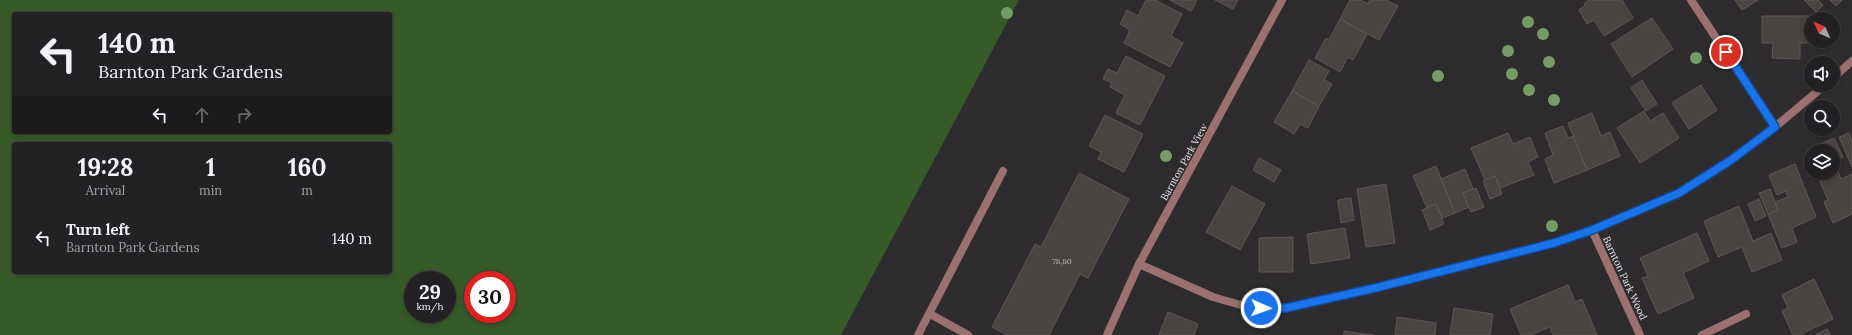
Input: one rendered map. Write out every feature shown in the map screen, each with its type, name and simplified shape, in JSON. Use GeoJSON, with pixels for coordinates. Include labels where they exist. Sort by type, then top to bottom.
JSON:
{"type":"FeatureCollection","features":[{"type":"Feature","properties":{"kind":"street","name":"Barnton Park View"},"geometry":{"type":"LineString","coordinates":[[1107,335],[1139,264],[1247,68],[1282,0]]}},
{"type":"Feature","properties":{"kind":"street"},"geometry":{"type":"LineString","coordinates":[[1691,0],[1775,127]]}},
{"type":"Feature","properties":{"kind":"street"},"geometry":{"type":"LineString","coordinates":[[1840,72],[1852,61]]}},
{"type":"Feature","properties":{"kind":"street"},"geometry":{"type":"LineString","coordinates":[[1139,264],[1212,298],[1248,307],[1286,308],[1375,288],[1554,243],[1592,230],[1679,193],[1731,160],[1775,127],[1817,92]]}},
{"type":"Feature","properties":{"kind":"street"},"geometry":{"type":"LineString","coordinates":[[918,335],[1003,171]]}},
{"type":"Feature","properties":{"kind":"street","name":"Barnton Park Wood"},"geometry":{"type":"LineString","coordinates":[[1592,230],[1640,335]]}},
{"type":"Feature","properties":{"kind":"street"},"geometry":{"type":"LineString","coordinates":[[930,314],[968,335]]}},
{"type":"Feature","properties":{"kind":"street"},"geometry":{"type":"LineString","coordinates":[[1702,335],[1746,314]]}},
{"type":"Feature","properties":{"kind":"green space"},"geometry":{"type":"Polygon","coordinates":[[[0,0],[1019,0],[841,335],[0,335],[0,0]]]}},
{"type":"Feature","properties":{"kind":"building"},"geometry":{"type":"Polygon","coordinates":[[[1146,0],[1155,0],[1182,14],[1171,36],[1183,43],[1170,67],[1124,43],[1130,30],[1120,24],[1127,10],[1138,16],[1146,0]]]}},
{"type":"Feature","properties":{"kind":"building"},"geometry":{"type":"Polygon","coordinates":[[[1170,0],[1197,0],[1191,11],[1170,0]]]}},
{"type":"Feature","properties":{"kind":"building"},"geometry":{"type":"Polygon","coordinates":[[[1215,0],[1238,0],[1233,9],[1215,0]]]}},
{"type":"Feature","properties":{"kind":"building"},"geometry":{"type":"Polygon","coordinates":[[[1350,0],[1361,0],[1368,4],[1370,0],[1386,0],[1398,6],[1379,40],[1340,19],[1350,0]]]}},
{"type":"Feature","properties":{"kind":"building"},"geometry":{"type":"Polygon","coordinates":[[[1589,0],[1622,0],[1633,18],[1604,36],[1594,20],[1587,24],[1579,10],[1585,6],[1584,4],[1589,0]]]}},
{"type":"Feature","properties":{"kind":"building"},"geometry":{"type":"Polygon","coordinates":[[[1735,0],[1758,0],[1742,10],[1735,0]]]}},
{"type":"Feature","properties":{"kind":"building"},"geometry":{"type":"Polygon","coordinates":[[[1804,0],[1818,0],[1823,5],[1816,12],[1804,0]]]}},
{"type":"Feature","properties":{"kind":"building"},"geometry":{"type":"Polygon","coordinates":[[[1830,0],[1842,0],[1836,6],[1830,0]]]}},
{"type":"Feature","properties":{"kind":"building"},"geometry":{"type":"Polygon","coordinates":[[[1762,16],[1804,16],[1804,43],[1800,43],[1800,59],[1772,58],[1773,43],[1762,43],[1762,16]]]}},
{"type":"Feature","properties":{"kind":"building"},"geometry":{"type":"Polygon","coordinates":[[[1652,18],[1673,49],[1632,77],[1611,44],[1652,18]]]}},
{"type":"Feature","properties":{"kind":"building"},"geometry":{"type":"Polygon","coordinates":[[[1340,19],[1367,34],[1353,60],[1348,57],[1340,72],[1315,58],[1326,38],[1329,40],[1340,19]]]}},
{"type":"Feature","properties":{"kind":"building"},"geometry":{"type":"Polygon","coordinates":[[[1126,56],[1165,76],[1140,125],[1116,113],[1125,95],[1110,87],[1112,83],[1103,79],[1108,69],[1117,73],[1126,56]]]}},
{"type":"Feature","properties":{"kind":"building"},"geometry":{"type":"Polygon","coordinates":[[[1309,60],[1329,71],[1324,80],[1332,84],[1319,106],[1292,91],[1309,60]]]}},
{"type":"Feature","properties":{"kind":"building"},"geometry":{"type":"Polygon","coordinates":[[[1642,80],[1657,104],[1646,111],[1631,88],[1642,80]]]}},
{"type":"Feature","properties":{"kind":"building"},"geometry":{"type":"Polygon","coordinates":[[[1701,85],[1717,110],[1689,129],[1672,103],[1701,85]]]}},
{"type":"Feature","properties":{"kind":"building"},"geometry":{"type":"Polygon","coordinates":[[[1292,91],[1319,106],[1308,128],[1300,124],[1294,134],[1274,122],[1292,91]]]}},
{"type":"Feature","properties":{"kind":"building"},"geometry":{"type":"Polygon","coordinates":[[[1644,111],[1650,121],[1663,113],[1679,138],[1640,163],[1617,128],[1644,111]]]}},
{"type":"Feature","properties":{"kind":"building"},"geometry":{"type":"Polygon","coordinates":[[[1592,113],[1601,136],[1610,132],[1620,156],[1587,170],[1568,123],[1592,113]]]}},
{"type":"Feature","properties":{"kind":"building"},"geometry":{"type":"Polygon","coordinates":[[[1105,115],[1143,134],[1124,172],[1098,159],[1101,152],[1089,146],[1105,115]]]}},
{"type":"Feature","properties":{"kind":"building"},"geometry":{"type":"Polygon","coordinates":[[[1563,126],[1568,138],[1573,136],[1587,170],[1554,183],[1545,159],[1553,155],[1545,133],[1563,126]]]}},
{"type":"Feature","properties":{"kind":"building"},"geometry":{"type":"Polygon","coordinates":[[[1508,133],[1513,144],[1530,137],[1538,157],[1528,162],[1534,175],[1500,188],[1495,176],[1485,180],[1471,148],[1508,133]]]}},
{"type":"Feature","properties":{"kind":"building"},"geometry":{"type":"Polygon","coordinates":[[[1849,133],[1852,141],[1852,167],[1839,137],[1849,133]]]}},
{"type":"Feature","properties":{"kind":"building"},"geometry":{"type":"Polygon","coordinates":[[[1834,138],[1837,144],[1820,144],[1834,138]]]}},
{"type":"Feature","properties":{"kind":"building"},"geometry":{"type":"Polygon","coordinates":[[[1840,151],[1843,157],[1840,158],[1840,151]]]}},
{"type":"Feature","properties":{"kind":"building"},"geometry":{"type":"Polygon","coordinates":[[[1259,158],[1281,170],[1274,182],[1253,170],[1259,158]]]}},
{"type":"Feature","properties":{"kind":"building"},"geometry":{"type":"Polygon","coordinates":[[[1795,164],[1816,217],[1792,228],[1797,242],[1782,248],[1768,214],[1778,210],[1775,202],[1788,197],[1786,191],[1777,195],[1769,175],[1795,164]]]}},
{"type":"Feature","properties":{"kind":"building"},"geometry":{"type":"Polygon","coordinates":[[[1436,166],[1455,213],[1442,218],[1436,204],[1427,208],[1413,176],[1436,166]]]}},
{"type":"Feature","properties":{"kind":"building"},"geometry":{"type":"Polygon","coordinates":[[[1465,169],[1473,189],[1463,193],[1469,207],[1455,213],[1441,179],[1465,169]]]}},
{"type":"Feature","properties":{"kind":"building"},"geometry":{"type":"Polygon","coordinates":[[[1079,173],[1129,199],[1088,278],[1080,274],[1049,335],[1008,335],[992,327],[1035,244],[1041,247],[1079,173]]]}},
{"type":"Feature","properties":{"kind":"building"},"geometry":{"type":"Polygon","coordinates":[[[1852,174],[1852,214],[1833,223],[1824,202],[1828,200],[1819,180],[1840,180],[1840,177],[1841,179],[1852,174]]]}},
{"type":"Feature","properties":{"kind":"building"},"geometry":{"type":"Polygon","coordinates":[[[1495,176],[1502,194],[1490,199],[1483,181],[1495,176]]]}},
{"type":"Feature","properties":{"kind":"building"},"geometry":{"type":"Polygon","coordinates":[[[1386,184],[1395,243],[1366,247],[1357,189],[1386,184]]]}},
{"type":"Feature","properties":{"kind":"building"},"geometry":{"type":"Polygon","coordinates":[[[1232,186],[1265,204],[1240,250],[1206,232],[1232,186]]]}},
{"type":"Feature","properties":{"kind":"building"},"geometry":{"type":"Polygon","coordinates":[[[1476,188],[1484,207],[1471,212],[1463,193],[1476,188]]]}},
{"type":"Feature","properties":{"kind":"building"},"geometry":{"type":"Polygon","coordinates":[[[1770,189],[1778,210],[1768,214],[1759,193],[1770,189]]]}},
{"type":"Feature","properties":{"kind":"building"},"geometry":{"type":"Polygon","coordinates":[[[1351,198],[1354,220],[1341,223],[1338,200],[1351,198]]]}},
{"type":"Feature","properties":{"kind":"building"},"geometry":{"type":"Polygon","coordinates":[[[1759,199],[1766,216],[1755,221],[1748,204],[1759,199]]]}},
{"type":"Feature","properties":{"kind":"building"},"geometry":{"type":"Polygon","coordinates":[[[1436,204],[1444,224],[1430,230],[1422,210],[1436,204]]]}},
{"type":"Feature","properties":{"kind":"building"},"geometry":{"type":"Polygon","coordinates":[[[1739,206],[1753,241],[1771,233],[1782,260],[1752,272],[1742,247],[1718,257],[1704,221],[1739,206]]]}},
{"type":"Feature","properties":{"kind":"building"},"geometry":{"type":"Polygon","coordinates":[[[1345,228],[1350,258],[1311,264],[1307,234],[1345,228]]]}},
{"type":"Feature","properties":{"kind":"building"},"geometry":{"type":"Polygon","coordinates":[[[1697,233],[1709,261],[1683,273],[1694,298],[1658,314],[1642,278],[1648,276],[1640,258],[1697,233]]]}},
{"type":"Feature","properties":{"kind":"building"},"geometry":{"type":"Polygon","coordinates":[[[1293,237],[1293,272],[1259,272],[1259,238],[1293,237]]]}},
{"type":"Feature","properties":{"kind":"building"},"geometry":{"type":"Polygon","coordinates":[[[1814,279],[1833,319],[1799,335],[1793,335],[1782,311],[1788,308],[1782,295],[1814,279]]]}},
{"type":"Feature","properties":{"kind":"building"},"geometry":{"type":"Polygon","coordinates":[[[1568,285],[1575,302],[1582,299],[1597,335],[1553,335],[1550,327],[1530,335],[1521,335],[1510,309],[1568,285]]]}},
{"type":"Feature","properties":{"kind":"building"},"geometry":{"type":"Polygon","coordinates":[[[1454,308],[1493,314],[1490,335],[1450,335],[1454,308]]]}},
{"type":"Feature","properties":{"kind":"building"},"geometry":{"type":"Polygon","coordinates":[[[1168,312],[1198,324],[1194,335],[1159,335],[1168,312]]]}},
{"type":"Feature","properties":{"kind":"building"},"geometry":{"type":"Polygon","coordinates":[[[1397,317],[1436,323],[1435,335],[1395,335],[1397,317]]]}},
{"type":"Feature","properties":{"kind":"building"},"geometry":{"type":"Polygon","coordinates":[[[1827,329],[1831,335],[1815,335],[1827,329]]]}},
{"type":"Feature","properties":{"kind":"building"},"geometry":{"type":"Polygon","coordinates":[[[1344,331],[1365,334],[1373,335],[1344,335],[1344,331]]]}},
{"type":"Feature","properties":{"kind":"route"},"geometry":{"type":"LineString","coordinates":[[1261,308],[1286,308],[1375,288],[1554,243],[1592,230],[1679,193],[1731,160],[1775,127],[1726,52]]}}]}
